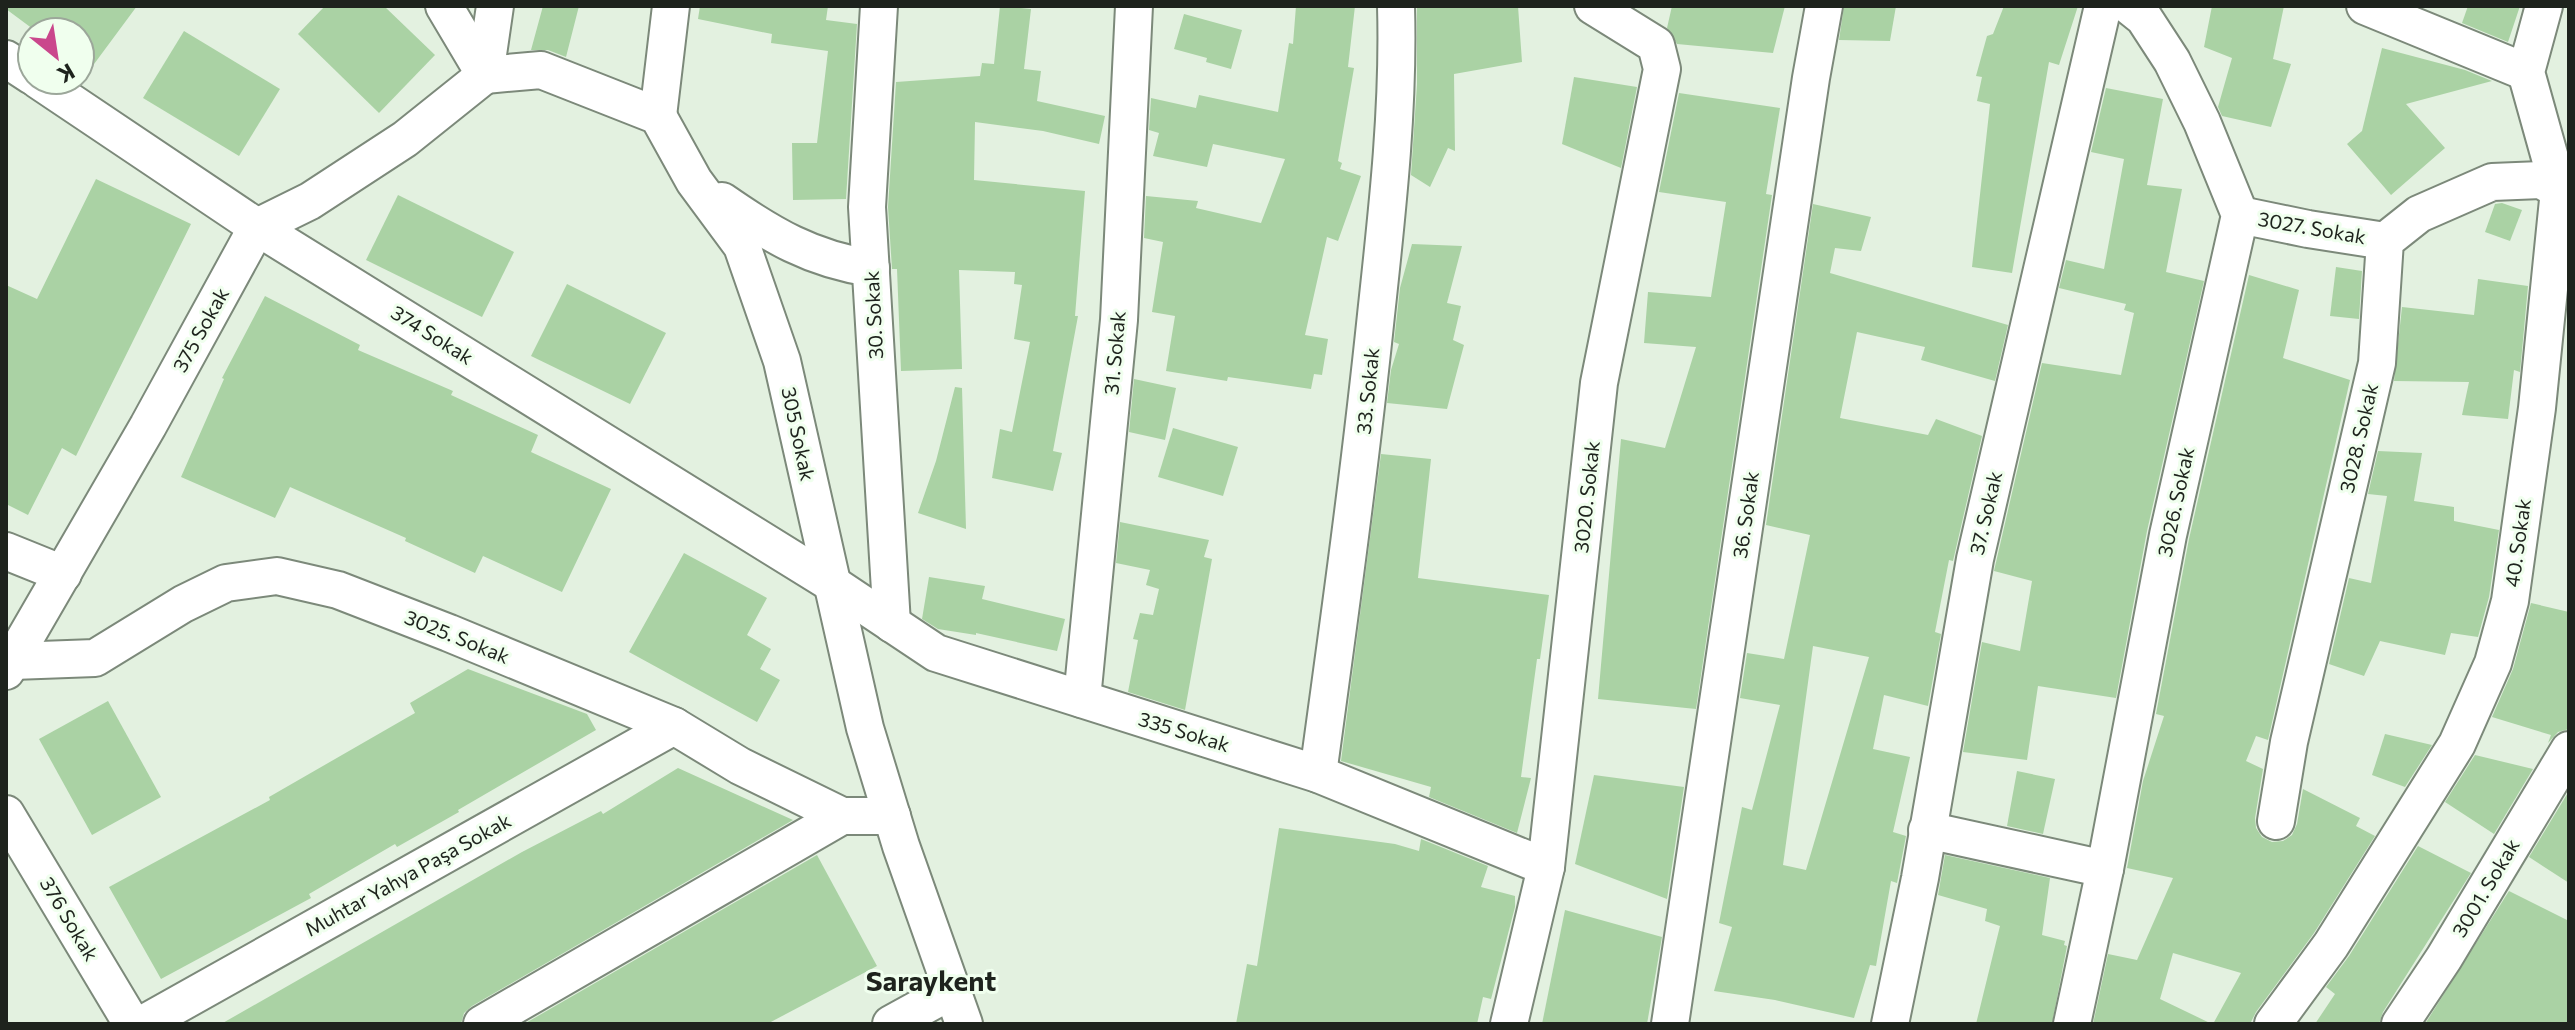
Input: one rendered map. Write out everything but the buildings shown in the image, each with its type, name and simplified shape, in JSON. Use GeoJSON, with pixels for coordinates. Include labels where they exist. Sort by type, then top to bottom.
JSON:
{"type":"FeatureCollection","features":[{"type":"Feature","properties":{"kind":"street"},"geometry":{"type":"LineString","coordinates":[[444,6],[485,75]]}},
{"type":"Feature","properties":{"kind":"street"},"geometry":{"type":"LineString","coordinates":[[485,75],[495,6]]}},
{"type":"Feature","properties":{"kind":"street"},"geometry":{"type":"LineString","coordinates":[[257,227],[310,201],[405,139],[485,75],[541,70],[658,116],[671,6]]}},
{"type":"Feature","properties":{"kind":"street","name":"30. Sokak"},"geometry":{"type":"LineString","coordinates":[[879,6],[867,207],[892,624]]}},
{"type":"Feature","properties":{"kind":"street","name":"31. Sokak"},"geometry":{"type":"LineString","coordinates":[[1082,699],[1119,320],[1134,6]]}},
{"type":"Feature","properties":{"kind":"street","name":"33. Sokak"},"geometry":{"type":"LineString","coordinates":[[1318,774],[1359,477],[1390,189],[1396,6]]}},
{"type":"Feature","properties":{"kind":"street","name":"3020. Sokak"},"geometry":{"type":"LineString","coordinates":[[1509,1024],[1546,867],[1599,383],[1662,69],[1656,45],[1593,6]]}},
{"type":"Feature","properties":{"kind":"street","name":"36. Sokak"},"geometry":{"type":"LineString","coordinates":[[1670,1024],[1824,6]]}},
{"type":"Feature","properties":{"kind":"street","name":"37. Sokak"},"geometry":{"type":"LineString","coordinates":[[1890,1024],[1920,878],[1975,559],[2103,6]]}},
{"type":"Feature","properties":{"kind":"street"},"geometry":{"type":"LineString","coordinates":[[2129,6],[2144,18],[2172,61],[2202,122],[2240,215]]}},
{"type":"Feature","properties":{"kind":"street"},"geometry":{"type":"LineString","coordinates":[[2365,6],[2526,72],[2544,6]]}},
{"type":"Feature","properties":{"kind":"street","name":"40. Sokak"},"geometry":{"type":"LineString","coordinates":[[2273,1024],[2331,945],[2457,744],[2493,663],[2510,601],[2564,191],[2526,72]]}},
{"type":"Feature","properties":{"kind":"street","name":"374 Sokak"},"geometry":{"type":"LineString","coordinates":[[62,96],[257,227],[831,583]]}},
{"type":"Feature","properties":{"kind":"street","name":"305 Sokak"},"geometry":{"type":"LineString","coordinates":[[658,116],[694,181],[742,246],[782,361],[865,728],[964,1024]]}},
{"type":"Feature","properties":{"kind":"street"},"geometry":{"type":"LineString","coordinates":[[2385,241],[2419,214],[2492,182],[2541,180],[2564,191]]}},
{"type":"Feature","properties":{"kind":"street"},"geometry":{"type":"LineString","coordinates":[[694,181],[766,232],[835,263],[871,268]]}},
{"type":"Feature","properties":{"kind":"street","name":"3027. Sokak"},"geometry":{"type":"LineString","coordinates":[[2240,215],[2385,241]]}},
{"type":"Feature","properties":{"kind":"street","name":"3026. Sokak"},"geometry":{"type":"LineString","coordinates":[[2072,1024],[2105,869],[2168,535],[2240,215]]}},
{"type":"Feature","properties":{"kind":"street","name":"375 Sokak"},"geometry":{"type":"LineString","coordinates":[[10,666],[156,413],[257,227]]}},
{"type":"Feature","properties":{"kind":"street","name":"3028. Sokak"},"geometry":{"type":"LineString","coordinates":[[2276,821],[2289,742],[2377,363],[2385,241]]}},
{"type":"Feature","properties":{"kind":"street"},"geometry":{"type":"LineString","coordinates":[[6,551],[63,574]]}},
{"type":"Feature","properties":{"kind":"street","name":"3025. Sokak"},"geometry":{"type":"LineString","coordinates":[[10,666],[95,658],[183,604],[226,583],[277,576],[338,590],[674,726],[740,766],[842,816],[892,816]]}},
{"type":"Feature","properties":{"kind":"street","name":"335 Sokak"},"geometry":{"type":"LineString","coordinates":[[831,583],[936,653],[1318,774],[1546,867]]}},
{"type":"Feature","properties":{"kind":"street","name":"Muhtar Yahya Paşa Sokak"},"geometry":{"type":"LineString","coordinates":[[143,1024],[674,726]]}},
{"type":"Feature","properties":{"kind":"street","name":"3001. Sokak"},"geometry":{"type":"LineString","coordinates":[[2400,1024],[2444,958],[2569,750]]}},
{"type":"Feature","properties":{"kind":"street","name":"376 Sokak"},"geometry":{"type":"LineString","coordinates":[[6,814],[132,1024]]}},
{"type":"Feature","properties":{"kind":"street"},"geometry":{"type":"LineString","coordinates":[[482,1024],[842,816]]}},
{"type":"Feature","properties":{"kind":"street"},"geometry":{"type":"LineString","coordinates":[[1927,830],[2105,869]]}},
{"type":"Feature","properties":{"kind":"street"},"geometry":{"type":"LineString","coordinates":[[891,1024],[951,991]]}},
{"type":"Feature","properties":{"kind":"district","name":"Saraykent"},"geometry":{"type":"Point","coordinates":[931,981]}}]}
